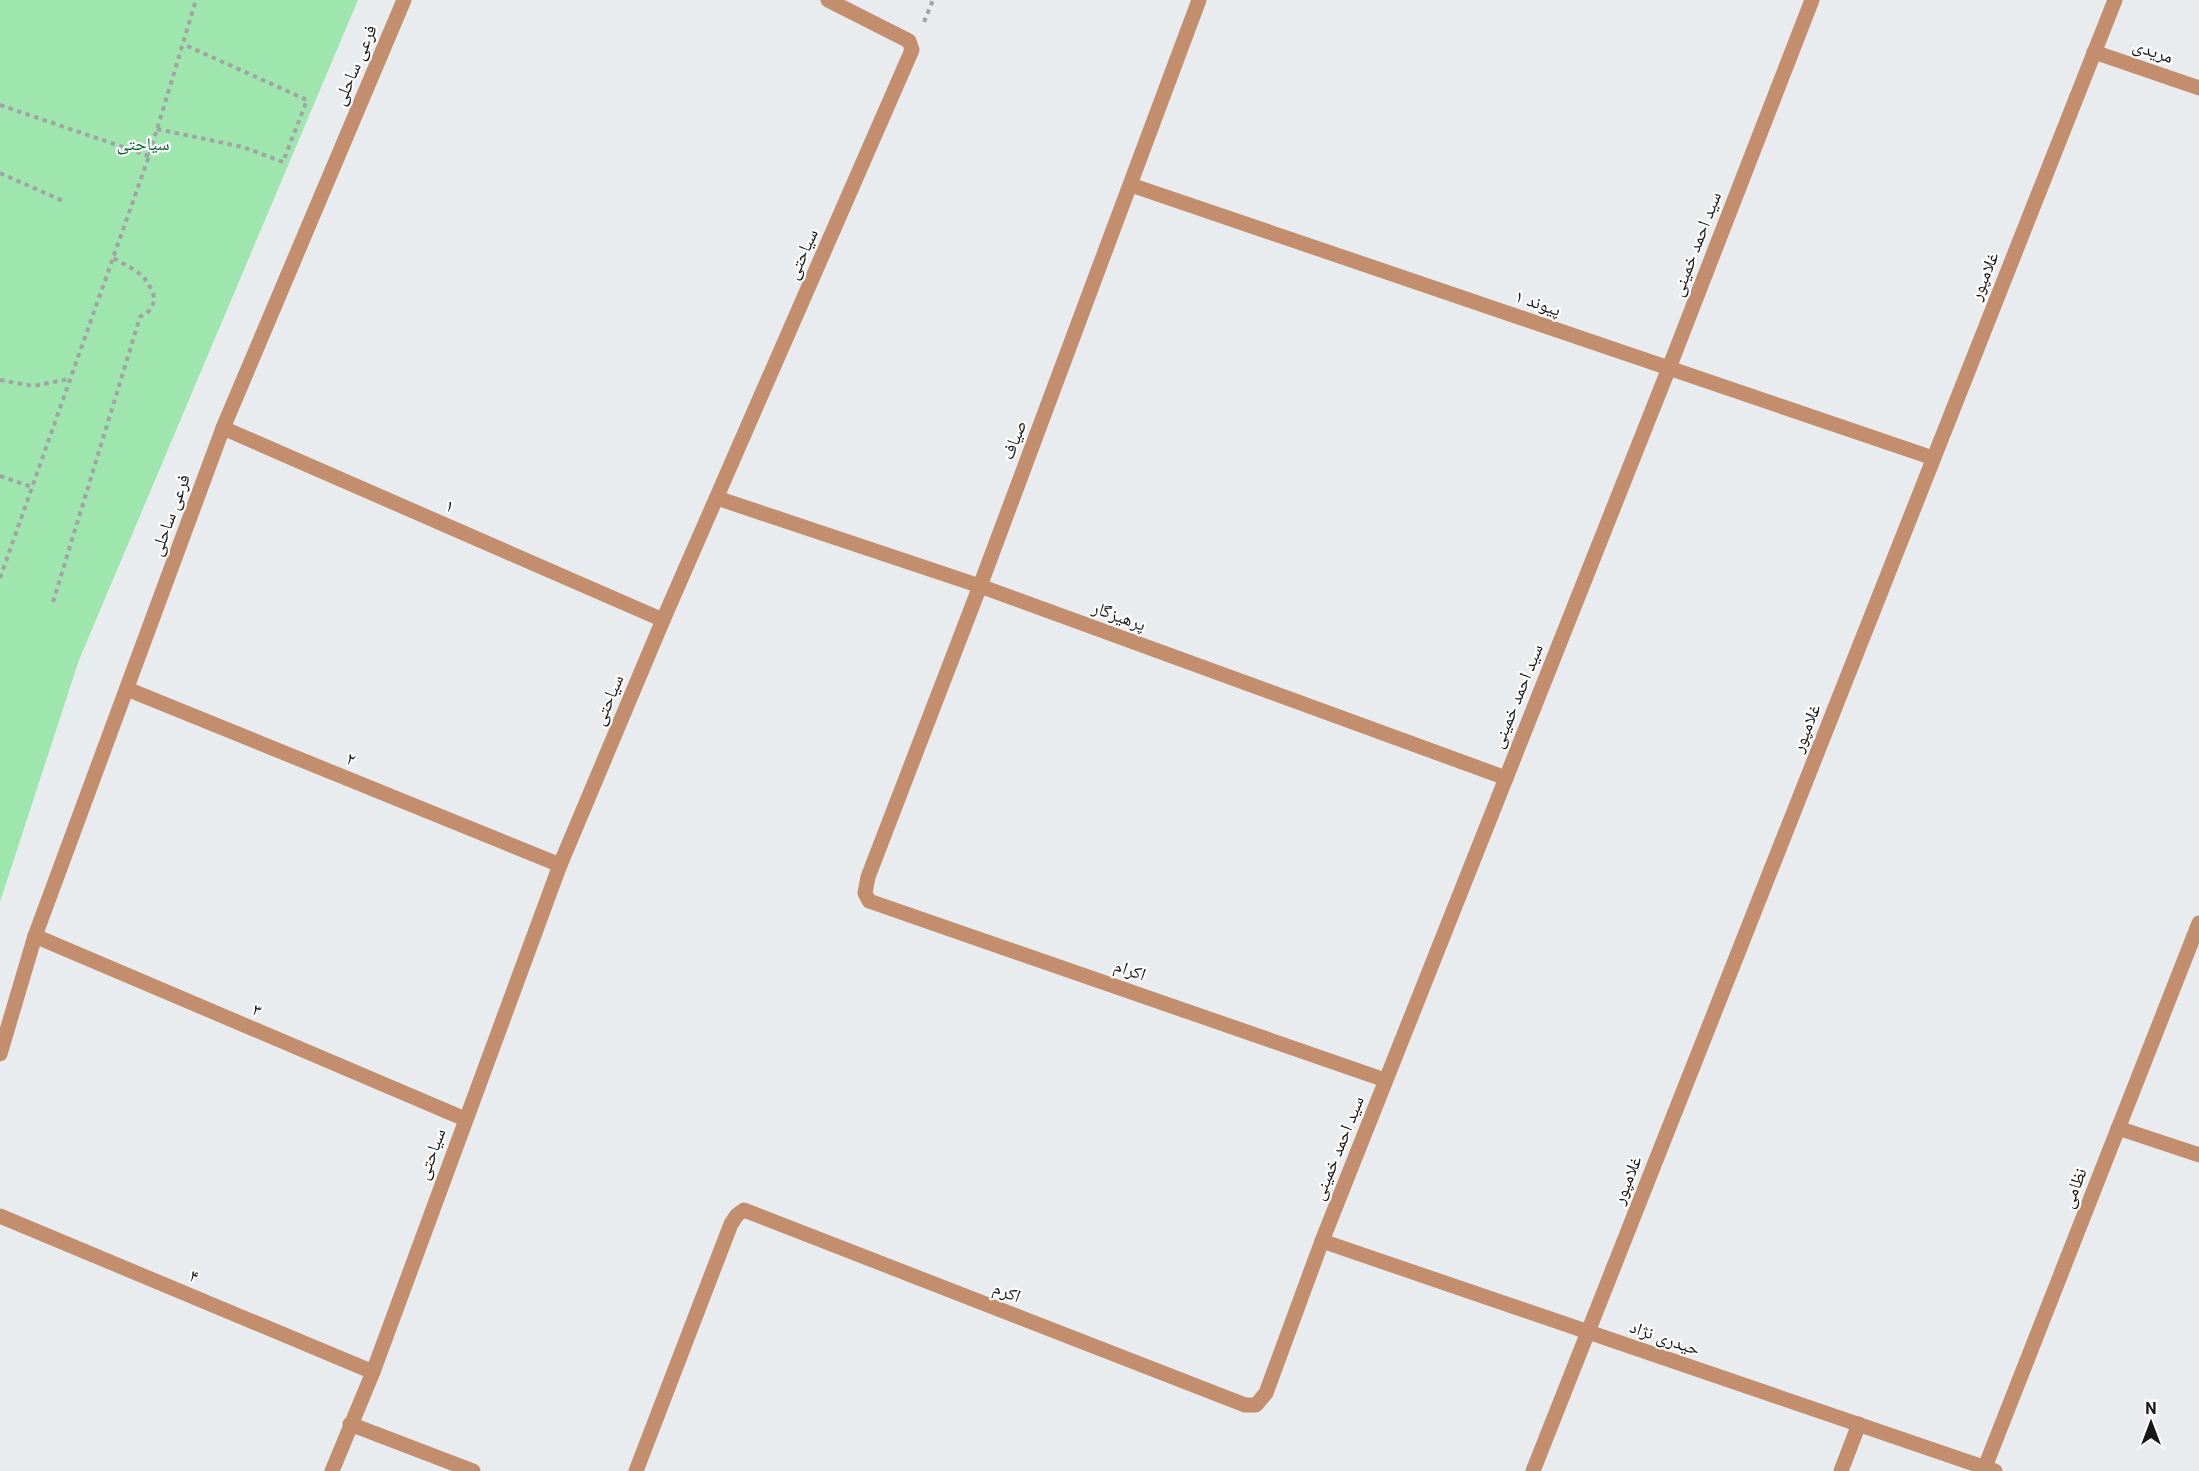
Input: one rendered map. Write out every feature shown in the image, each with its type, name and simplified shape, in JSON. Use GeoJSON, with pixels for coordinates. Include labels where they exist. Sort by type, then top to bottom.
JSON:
{"type":"FeatureCollection","features":[{"type":"Feature","properties":{"kind":"street","name":"فرعی ساحلی"},"geometry":{"type":"LineString","coordinates":[[0,1054],[34,936],[223,428],[404,0]]}},
{"type":"Feature","properties":{"kind":"street","name":"سیاحتی"},"geometry":{"type":"LineString","coordinates":[[332,1471],[373,1372],[560,865],[663,620],[912,50],[909,42],[828,0]]}},
{"type":"Feature","properties":{"kind":"street","name":"صیاف"},"geometry":{"type":"LineString","coordinates":[[865,893],[868,877],[980,586],[1199,0]]}},
{"type":"Feature","properties":{"kind":"street","name":"سید احمد خمینی"},"geometry":{"type":"LineString","coordinates":[[1256,1405],[1266,1393],[1385,1080],[1669,368],[1812,0]]}},
{"type":"Feature","properties":{"kind":"street","name":"غلامپور"},"geometry":{"type":"LineString","coordinates":[[1533,1471],[2115,0]]}},
{"type":"Feature","properties":{"kind":"street","name":"مریدی"},"geometry":{"type":"LineString","coordinates":[[2094,52],[2199,88]]}},
{"type":"Feature","properties":{"kind":"street","name":"پیوند ۱"},"geometry":{"type":"LineString","coordinates":[[1131,185],[1933,458]]}},
{"type":"Feature","properties":{"kind":"street","name":"۱"},"geometry":{"type":"LineString","coordinates":[[223,428],[663,620]]}},
{"type":"Feature","properties":{"kind":"street","name":"پرهیزگار"},"geometry":{"type":"LineString","coordinates":[[717,498],[980,586],[1506,778]]}},
{"type":"Feature","properties":{"kind":"street","name":"۲"},"geometry":{"type":"LineString","coordinates":[[127,689],[560,865]]}},
{"type":"Feature","properties":{"kind":"street","name":"اکرام"},"geometry":{"type":"LineString","coordinates":[[865,893],[869,901],[1385,1080]]}},
{"type":"Feature","properties":{"kind":"street","name":"نظامی"},"geometry":{"type":"LineString","coordinates":[[1990,1469],[2118,1128],[2199,923]]}},
{"type":"Feature","properties":{"kind":"street","name":"۳"},"geometry":{"type":"LineString","coordinates":[[34,936],[465,1119]]}},
{"type":"Feature","properties":{"kind":"street"},"geometry":{"type":"LineString","coordinates":[[2118,1128],[2199,1155]]}},
{"type":"Feature","properties":{"kind":"street","name":"اکرم"},"geometry":{"type":"LineString","coordinates":[[636,1471],[730,1224],[744,1210],[1245,1405],[1256,1405]]}},
{"type":"Feature","properties":{"kind":"street","name":"۴"},"geometry":{"type":"LineString","coordinates":[[0,1216],[373,1372]]}},
{"type":"Feature","properties":{"kind":"street","name":"حیدری نژاد"},"geometry":{"type":"LineString","coordinates":[[1322,1241],[1990,1469]]}},
{"type":"Feature","properties":{"kind":"street"},"geometry":{"type":"LineString","coordinates":[[350,1424],[473,1471]]}},
{"type":"Feature","properties":{"kind":"street"},"geometry":{"type":"LineString","coordinates":[[1841,1471],[1859,1424]]}},
{"type":"Feature","properties":{"kind":"path"},"geometry":{"type":"LineString","coordinates":[[0,578],[149,156],[196,0]]}},
{"type":"Feature","properties":{"kind":"path"},"geometry":{"type":"LineString","coordinates":[[157,129],[243,147],[283,162],[307,100],[183,44]]}},
{"type":"Feature","properties":{"kind":"path"},"geometry":{"type":"LineString","coordinates":[[0,105],[149,156]]}},
{"type":"Feature","properties":{"kind":"path"},"geometry":{"type":"LineString","coordinates":[[0,173],[63,201]]}},
{"type":"Feature","properties":{"kind":"path"},"geometry":{"type":"LineString","coordinates":[[53,602],[140,317],[149,311],[155,300],[150,284],[140,274],[113,258]]}},
{"type":"Feature","properties":{"kind":"path"},"geometry":{"type":"LineString","coordinates":[[0,380],[33,386],[70,379]]}},
{"type":"Feature","properties":{"kind":"path"},"geometry":{"type":"LineString","coordinates":[[0,476],[32,488]]}},
{"type":"Feature","properties":{"kind":"green space","name":"سیاحتی"},"geometry":{"type":"Polygon","coordinates":[[[0,0],[358,0],[79,660],[0,902],[0,0]]]}}]}
